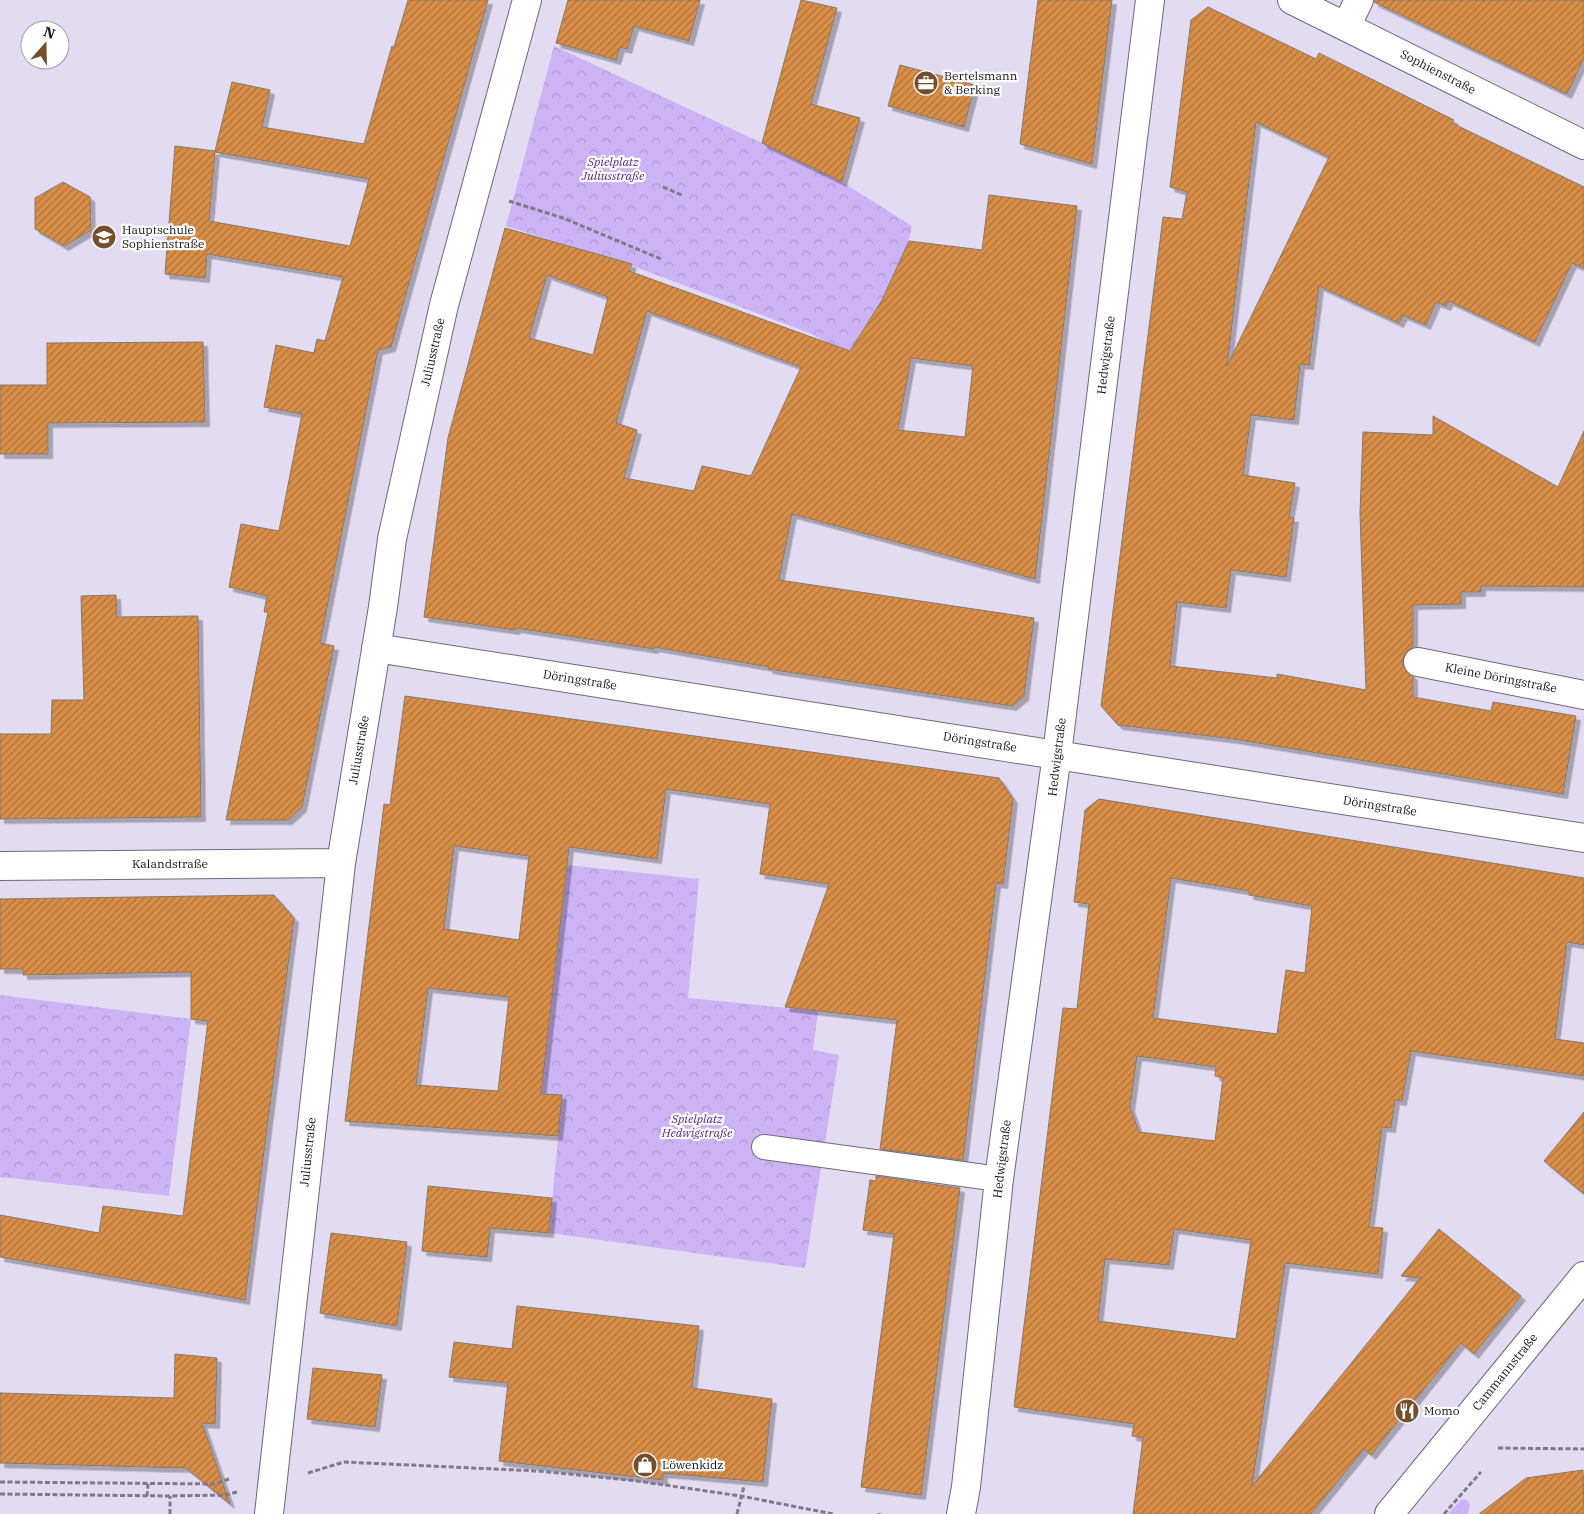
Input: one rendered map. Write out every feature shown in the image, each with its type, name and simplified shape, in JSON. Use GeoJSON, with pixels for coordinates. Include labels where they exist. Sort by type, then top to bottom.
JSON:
{"type":"FeatureCollection","features":[{"type":"Feature","properties":{"kind":"street","name":"Juliusstraße"},"geometry":{"type":"LineString","coordinates":[[269,1514],[341,863],[392,539],[444,305],[527,0]]}},
{"type":"Feature","properties":{"kind":"street","name":"Hedwigstraße"},"geometry":{"type":"LineString","coordinates":[[961,1514],[969,1465],[999,1179],[1057,754],[1150,0]]}},
{"type":"Feature","properties":{"kind":"street","name":"Sophienstraße"},"geometry":{"type":"LineString","coordinates":[[1292,0],[1584,144]]}},
{"type":"Feature","properties":{"kind":"street"},"geometry":{"type":"LineString","coordinates":[[1346,25],[1359,0]]}},
{"type":"Feature","properties":{"kind":"street","name":"Döringstraße"},"geometry":{"type":"LineString","coordinates":[[376,648],[1584,838]]}},
{"type":"Feature","properties":{"kind":"street","name":"Kleine Döringstraße"},"geometry":{"type":"LineString","coordinates":[[1418,662],[1584,695]]}},
{"type":"Feature","properties":{"kind":"street","name":"Kalandstraße"},"geometry":{"type":"LineString","coordinates":[[0,866],[341,863]]}},
{"type":"Feature","properties":{"kind":"street","name":"Cammannstraße"},"geometry":{"type":"LineString","coordinates":[[1389,1514],[1584,1276]]}},
{"type":"Feature","properties":{"kind":"lane"},"geometry":{"type":"LineString","coordinates":[[764,1147],[999,1179]]}},
{"type":"Feature","properties":{"kind":"path"},"geometry":{"type":"LineString","coordinates":[[663,187],[682,195]]}},
{"type":"Feature","properties":{"kind":"path"},"geometry":{"type":"LineString","coordinates":[[506,200],[563,218],[661,258]]}},
{"type":"Feature","properties":{"kind":"path"},"geometry":{"type":"LineString","coordinates":[[1498,1448],[1584,1449]]}},
{"type":"Feature","properties":{"kind":"path"},"geometry":{"type":"LineString","coordinates":[[0,1494],[226,1495],[273,1484],[344,1462],[354,1462],[538,1471],[637,1481],[741,1496],[832,1514]]}},
{"type":"Feature","properties":{"kind":"path"},"geometry":{"type":"LineString","coordinates":[[1444,1514],[1481,1472]]}},
{"type":"Feature","properties":{"kind":"path"},"geometry":{"type":"LineString","coordinates":[[0,1482],[214,1484],[229,1479]]}},
{"type":"Feature","properties":{"kind":"path"},"geometry":{"type":"LineString","coordinates":[[147,1496],[148,1484]]}},
{"type":"Feature","properties":{"kind":"path"},"geometry":{"type":"LineString","coordinates":[[737,1514],[744,1486]]}},
{"type":"Feature","properties":{"kind":"path"},"geometry":{"type":"LineString","coordinates":[[170,1496],[170,1514]]}},
{"type":"Feature","properties":{"kind":"green space","name":"Spielplatz Juliusstraße"},"geometry":{"type":"Polygon","coordinates":[[[554,46],[842,182],[912,226],[895,275],[849,353],[809,333],[636,267],[506,226],[554,46]]]}},
{"type":"Feature","properties":{"kind":"green space","name":"Spielplatz Hedwigstraße"},"geometry":{"type":"Polygon","coordinates":[[[567,865],[699,879],[688,998],[818,1011],[813,1050],[839,1055],[805,1268],[549,1233],[562,1096],[541,1094],[567,865]]]}},
{"type":"Feature","properties":{"kind":"green space"},"geometry":{"type":"Polygon","coordinates":[[[0,995],[191,1019],[169,1196],[0,1177],[0,995]]]}},
{"type":"Feature","properties":{"kind":"green space"},"geometry":{"type":"Polygon","coordinates":[[[1466,1499],[1470,1504],[1468,1514],[1448,1514],[1461,1500],[1466,1499]]]}},
{"type":"Feature","properties":{"kind":"building"},"geometry":{"type":"Polygon","coordinates":[[[408,0],[488,0],[391,347],[378,350],[320,643],[334,646],[302,807],[288,820],[226,820],[268,612],[264,612],[267,596],[229,587],[241,524],[279,531],[302,414],[264,407],[276,345],[314,353],[317,339],[325,341],[343,277],[207,254],[205,278],[165,274],[175,146],[215,151],[232,82],[270,90],[262,127],[364,144],[392,46],[394,47],[408,0]],[[215,152],[209,221],[350,246],[369,179],[215,152]]]}},
{"type":"Feature","properties":{"kind":"building"},"geometry":{"type":"Polygon","coordinates":[[[568,0],[700,0],[689,41],[634,26],[627,49],[620,47],[616,60],[556,43],[568,0]]]}},
{"type":"Feature","properties":{"kind":"building"},"geometry":{"type":"Polygon","coordinates":[[[801,0],[837,8],[811,104],[860,118],[842,182],[762,143],[801,0]]]}},
{"type":"Feature","properties":{"kind":"building"},"geometry":{"type":"Polygon","coordinates":[[[1038,0],[1112,0],[1092,164],[1020,144],[1038,0]]]}},
{"type":"Feature","properties":{"kind":"building"},"geometry":{"type":"Polygon","coordinates":[[[1374,0],[1584,0],[1584,58],[1567,94],[1374,2],[1374,0]]]}},
{"type":"Feature","properties":{"kind":"building"},"geometry":{"type":"Polygon","coordinates":[[[1208,7],[1316,59],[1319,53],[1454,120],[1452,123],[1584,187],[1584,268],[1572,263],[1535,342],[1449,301],[1446,306],[1436,302],[1426,325],[1403,315],[1399,323],[1319,286],[1309,365],[1300,364],[1294,420],[1251,415],[1243,475],[1295,483],[1289,517],[1294,518],[1286,577],[1231,570],[1226,608],[1177,602],[1170,666],[1277,678],[1277,674],[1366,690],[1360,514],[1363,432],[1433,435],[1433,416],[1558,487],[1584,431],[1584,587],[1481,586],[1481,592],[1461,592],[1461,604],[1413,605],[1413,647],[1406,652],[1403,659],[1403,667],[1413,676],[1413,697],[1491,711],[1493,702],[1576,716],[1563,794],[1234,739],[1118,725],[1101,706],[1163,217],[1182,219],[1187,192],[1170,187],[1191,20],[1208,7]],[[1256,122],[1227,366],[1329,157],[1256,122]]]}},
{"type":"Feature","properties":{"kind":"building"},"geometry":{"type":"Polygon","coordinates":[[[900,65],[975,85],[964,127],[888,106],[900,65]]]}},
{"type":"Feature","properties":{"kind":"building"},"geometry":{"type":"Polygon","coordinates":[[[63,182],[90,197],[91,230],[64,246],[35,229],[35,198],[63,182]]]}},
{"type":"Feature","properties":{"kind":"building"},"geometry":{"type":"Polygon","coordinates":[[[989,195],[1077,206],[1035,579],[792,514],[779,580],[1034,618],[1024,696],[1012,706],[768,669],[769,667],[654,647],[654,649],[516,628],[515,630],[424,617],[448,438],[505,228],[632,264],[629,271],[850,351],[882,300],[909,241],[982,250],[989,195]],[[547,275],[529,338],[593,355],[608,297],[547,275]],[[647,311],[616,423],[637,430],[624,478],[694,491],[702,466],[751,476],[801,367],[647,311]],[[911,358],[898,430],[965,437],[973,366],[911,358]]]}},
{"type":"Feature","properties":{"kind":"building"},"geometry":{"type":"Polygon","coordinates":[[[203,342],[205,422],[48,423],[48,454],[0,454],[0,385],[47,385],[47,343],[203,342]]]}},
{"type":"Feature","properties":{"kind":"building"},"geometry":{"type":"Polygon","coordinates":[[[116,595],[117,617],[198,616],[201,817],[0,819],[0,734],[51,734],[52,700],[84,700],[81,596],[116,595]]]}},
{"type":"Feature","properties":{"kind":"building"},"geometry":{"type":"Polygon","coordinates":[[[405,696],[999,778],[1013,799],[1003,884],[996,883],[963,1160],[880,1149],[897,1020],[785,1007],[829,884],[760,874],[770,804],[666,789],[657,859],[569,847],[541,1094],[562,1095],[558,1136],[345,1121],[384,804],[390,805],[405,696]],[[454,846],[444,929],[519,940],[529,856],[454,846]],[[428,988],[416,1085],[498,1091],[509,997],[428,988]]]}},
{"type":"Feature","properties":{"kind":"building"},"geometry":{"type":"Polygon","coordinates":[[[1099,799],[1584,878],[1584,945],[1567,942],[1555,1039],[1584,1043],[1584,1076],[1411,1051],[1402,1101],[1395,1100],[1391,1128],[1382,1127],[1369,1227],[1383,1228],[1378,1274],[1285,1263],[1252,1486],[1420,1278],[1401,1276],[1439,1229],[1521,1296],[1474,1354],[1461,1343],[1371,1455],[1364,1449],[1311,1514],[1133,1514],[1143,1438],[1132,1436],[1134,1424],[1014,1407],[1063,1008],[1077,1009],[1089,904],[1074,902],[1085,810],[1099,799]],[[1171,878],[1153,1018],[1277,1034],[1286,970],[1305,973],[1312,906],[1249,895],[1249,891],[1171,878]],[[1137,1056],[1130,1107],[1139,1132],[1215,1141],[1223,1078],[1215,1076],[1216,1067],[1137,1056]],[[1174,1229],[1169,1265],[1105,1259],[1098,1321],[1236,1339],[1251,1240],[1174,1229]]]}},
{"type":"Feature","properties":{"kind":"building"},"geometry":{"type":"Polygon","coordinates":[[[274,895],[294,918],[245,1300],[0,1257],[0,1215],[99,1233],[103,1206],[183,1216],[208,1021],[191,1019],[191,972],[23,975],[23,969],[0,969],[0,899],[274,895]]]}},
{"type":"Feature","properties":{"kind":"building"},"geometry":{"type":"Polygon","coordinates":[[[1584,1112],[1584,1194],[1544,1161],[1584,1112]]]}},
{"type":"Feature","properties":{"kind":"building"},"geometry":{"type":"Polygon","coordinates":[[[876,1176],[960,1188],[921,1495],[861,1487],[894,1234],[863,1230],[870,1180],[876,1181],[876,1176]]]}},
{"type":"Feature","properties":{"kind":"building"},"geometry":{"type":"Polygon","coordinates":[[[428,1186],[552,1198],[549,1233],[490,1228],[487,1257],[422,1251],[428,1186]]]}},
{"type":"Feature","properties":{"kind":"building"},"geometry":{"type":"Polygon","coordinates":[[[331,1233],[407,1242],[397,1326],[320,1313],[331,1233]]]}},
{"type":"Feature","properties":{"kind":"building"},"geometry":{"type":"Polygon","coordinates":[[[517,1306],[699,1326],[692,1388],[772,1399],[763,1482],[663,1473],[663,1480],[499,1461],[508,1383],[449,1377],[454,1342],[512,1349],[517,1306]]]}},
{"type":"Feature","properties":{"kind":"building"},"geometry":{"type":"Polygon","coordinates":[[[175,1354],[217,1358],[215,1424],[202,1423],[230,1504],[186,1468],[0,1463],[0,1393],[174,1398],[175,1354]]]}},
{"type":"Feature","properties":{"kind":"building"},"geometry":{"type":"Polygon","coordinates":[[[313,1368],[382,1375],[375,1427],[307,1419],[313,1368]]]}},
{"type":"Feature","properties":{"kind":"building"},"geometry":{"type":"Polygon","coordinates":[[[1583,1470],[1584,1514],[1479,1514],[1526,1478],[1583,1470]]]}},
{"type":"Feature","properties":{"kind":"place","name":"Bertelsmann & Berking"},"geometry":{"type":"Point","coordinates":[926,83]}},
{"type":"Feature","properties":{"kind":"place","name":"Hauptschule Sophienstraße"},"geometry":{"type":"Point","coordinates":[104,237]}},
{"type":"Feature","properties":{"kind":"place","name":"Momo"},"geometry":{"type":"Point","coordinates":[1407,1411]}},
{"type":"Feature","properties":{"kind":"place","name":"Löwenkidz"},"geometry":{"type":"Point","coordinates":[645,1465]}}]}
